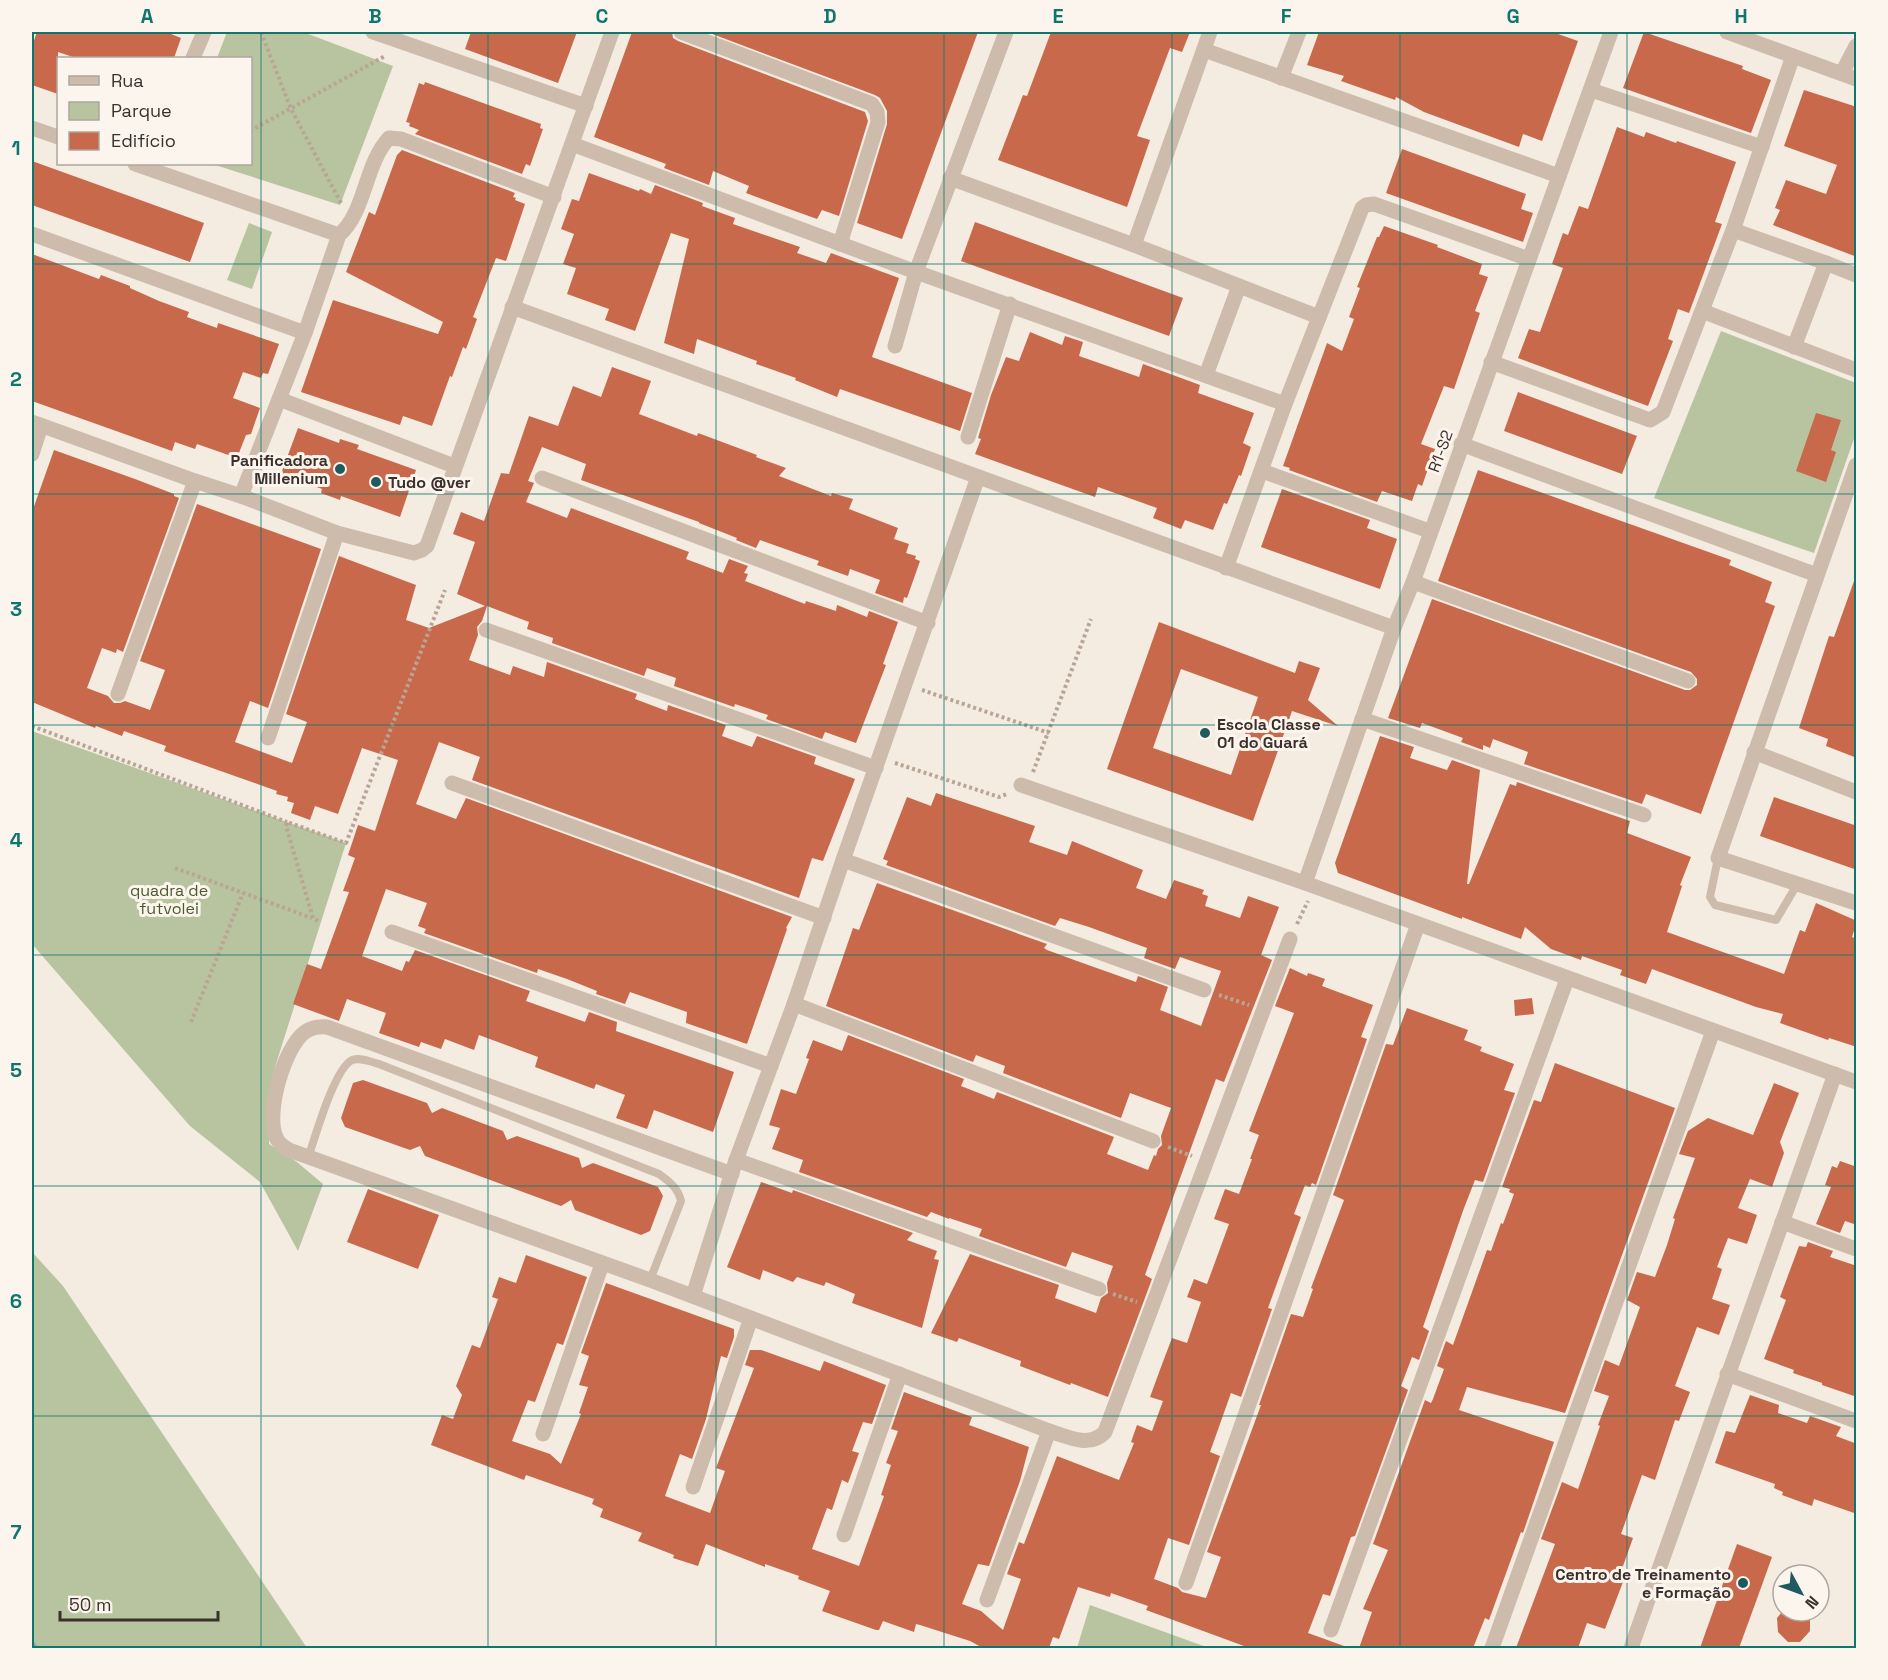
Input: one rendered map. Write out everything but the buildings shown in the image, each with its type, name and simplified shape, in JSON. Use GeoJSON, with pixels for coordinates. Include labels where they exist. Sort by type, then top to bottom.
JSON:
{"type":"FeatureCollection","features":[{"type":"Feature","properties":{"kind":"street"},"geometry":{"type":"LineString","coordinates":[[193,57],[204,32]]}},
{"type":"Feature","properties":{"kind":"street"},"geometry":{"type":"LineString","coordinates":[[373,32],[586,106]]}},
{"type":"Feature","properties":{"kind":"street"},"geometry":{"type":"LineString","coordinates":[[32,454],[36,424],[241,496],[337,533],[414,553],[422,550],[427,546],[612,32]]}},
{"type":"Feature","properties":{"kind":"street"},"geometry":{"type":"LineString","coordinates":[[681,32],[872,104],[877,111],[878,122],[840,244]]}},
{"type":"Feature","properties":{"kind":"street"},"geometry":{"type":"LineString","coordinates":[[895,346],[916,272],[1006,32]]}},
{"type":"Feature","properties":{"kind":"street"},"geometry":{"type":"LineString","coordinates":[[1134,244],[1210,32]]}},
{"type":"Feature","properties":{"kind":"street"},"geometry":{"type":"LineString","coordinates":[[1281,78],[1299,32]]}},
{"type":"Feature","properties":{"kind":"street"},"geometry":{"type":"LineString","coordinates":[[1594,32],[1610,34]]}},
{"type":"Feature","properties":{"kind":"street"},"geometry":{"type":"LineString","coordinates":[[1727,32],[1851,74],[1857,46]]}},
{"type":"Feature","properties":{"kind":"street","name":"R1-S2"},"geometry":{"type":"LineString","coordinates":[[1310,885],[1362,719],[1394,628],[1413,582],[1429,531],[1610,34]]}},
{"type":"Feature","properties":{"kind":"street"},"geometry":{"type":"LineString","coordinates":[[1204,50],[1559,176]]}},
{"type":"Feature","properties":{"kind":"street"},"geometry":{"type":"LineString","coordinates":[[1491,362],[1650,420],[1663,412],[1732,230],[1793,56]]}},
{"type":"Feature","properties":{"kind":"street"},"geometry":{"type":"LineString","coordinates":[[1591,90],[1762,147]]}},
{"type":"Feature","properties":{"kind":"street"},"geometry":{"type":"LineString","coordinates":[[32,128],[57,137]]}},
{"type":"Feature","properties":{"kind":"street"},"geometry":{"type":"LineString","coordinates":[[241,496],[305,333],[339,235],[351,222],[377,156],[389,138],[401,139],[554,197]]}},
{"type":"Feature","properties":{"kind":"street"},"geometry":{"type":"LineString","coordinates":[[572,144],[916,272],[1285,404]]}},
{"type":"Feature","properties":{"kind":"street"},"geometry":{"type":"LineString","coordinates":[[145,165],[339,235]]}},
{"type":"Feature","properties":{"kind":"street"},"geometry":{"type":"LineString","coordinates":[[950,178],[1134,244],[1319,318]]}},
{"type":"Feature","properties":{"kind":"street"},"geometry":{"type":"LineString","coordinates":[[1226,568],[1285,404],[1362,208],[1370,203],[1529,259]]}},
{"type":"Feature","properties":{"kind":"street"},"geometry":{"type":"LineString","coordinates":[[1732,230],[1857,275]]}},
{"type":"Feature","properties":{"kind":"street"},"geometry":{"type":"LineString","coordinates":[[32,234],[305,333]]}},
{"type":"Feature","properties":{"kind":"street"},"geometry":{"type":"LineString","coordinates":[[1794,347],[1826,263]]}},
{"type":"Feature","properties":{"kind":"street"},"geometry":{"type":"LineString","coordinates":[[1206,375],[1239,286]]}},
{"type":"Feature","properties":{"kind":"street"},"geometry":{"type":"LineString","coordinates":[[968,437],[1010,304]]}},
{"type":"Feature","properties":{"kind":"street"},"geometry":{"type":"LineString","coordinates":[[512,307],[1394,628]]}},
{"type":"Feature","properties":{"kind":"street"},"geometry":{"type":"LineString","coordinates":[[1702,311],[1857,370]]}},
{"type":"Feature","properties":{"kind":"street"},"geometry":{"type":"LineString","coordinates":[[279,399],[454,466]]}},
{"type":"Feature","properties":{"kind":"street"},"geometry":{"type":"LineString","coordinates":[[1461,444],[1817,575]]}},
{"type":"Feature","properties":{"kind":"street"},"geometry":{"type":"LineString","coordinates":[[1857,465],[1718,858],[1857,903]]}},
{"type":"Feature","properties":{"kind":"street"},"geometry":{"type":"LineString","coordinates":[[1262,471],[1429,531]]}},
{"type":"Feature","properties":{"kind":"street"},"geometry":{"type":"LineString","coordinates":[[693,1296],[734,1167],[794,1004],[978,477]]}},
{"type":"Feature","properties":{"kind":"street"},"geometry":{"type":"LineString","coordinates":[[542,478],[928,623]]}},
{"type":"Feature","properties":{"kind":"street"},"geometry":{"type":"LineString","coordinates":[[118,694],[195,481]]}},
{"type":"Feature","properties":{"kind":"street"},"geometry":{"type":"LineString","coordinates":[[268,738],[337,533]]}},
{"type":"Feature","properties":{"kind":"street"},"geometry":{"type":"LineString","coordinates":[[1413,582],[1688,681]]}},
{"type":"Feature","properties":{"kind":"street"},"geometry":{"type":"LineString","coordinates":[[486,630],[878,763]]}},
{"type":"Feature","properties":{"kind":"street"},"geometry":{"type":"LineString","coordinates":[[1362,719],[1644,815]]}},
{"type":"Feature","properties":{"kind":"street"},"geometry":{"type":"LineString","coordinates":[[1754,752],[1857,792]]}},
{"type":"Feature","properties":{"kind":"street"},"geometry":{"type":"LineString","coordinates":[[452,783],[824,918]]}},
{"type":"Feature","properties":{"kind":"street"},"geometry":{"type":"LineString","coordinates":[[1021,785],[1310,885],[1857,1082]]}},
{"type":"Feature","properties":{"kind":"street"},"geometry":{"type":"LineString","coordinates":[[843,860],[1204,990]]}},
{"type":"Feature","properties":{"kind":"street"},"geometry":{"type":"LineString","coordinates":[[1186,1583],[1418,924]]}},
{"type":"Feature","properties":{"kind":"street"},"geometry":{"type":"LineString","coordinates":[[392,932],[771,1066]]}},
{"type":"Feature","properties":{"kind":"street"},"geometry":{"type":"LineString","coordinates":[[1099,1289],[734,1167],[334,1029],[317,1026],[306,1031],[290,1049],[276,1093],[272,1126],[276,1139],[289,1150],[693,1296],[1049,1431],[1086,1442],[1096,1439],[1105,1432],[1290,939]]}},
{"type":"Feature","properties":{"kind":"street"},"geometry":{"type":"LineString","coordinates":[[1331,1630],[1567,979]]}},
{"type":"Feature","properties":{"kind":"street"},"geometry":{"type":"LineString","coordinates":[[794,1004],[1153,1141]]}},
{"type":"Feature","properties":{"kind":"street"},"geometry":{"type":"LineString","coordinates":[[1492,1648],[1713,1031]]}},
{"type":"Feature","properties":{"kind":"street"},"geometry":{"type":"LineString","coordinates":[[1631,1648],[1835,1074]]}},
{"type":"Feature","properties":{"kind":"street"},"geometry":{"type":"LineString","coordinates":[[1782,1222],[1857,1249]]}},
{"type":"Feature","properties":{"kind":"street"},"geometry":{"type":"LineString","coordinates":[[543,1434],[602,1264]]}},
{"type":"Feature","properties":{"kind":"street"},"geometry":{"type":"LineString","coordinates":[[693,1487],[751,1318]]}},
{"type":"Feature","properties":{"kind":"street"},"geometry":{"type":"LineString","coordinates":[[844,1535],[900,1374]]}},
{"type":"Feature","properties":{"kind":"street"},"geometry":{"type":"LineString","coordinates":[[1727,1374],[1857,1421]]}},
{"type":"Feature","properties":{"kind":"street"},"geometry":{"type":"LineString","coordinates":[[987,1600],[1049,1431]]}},
{"type":"Feature","properties":{"kind":"lane"},"geometry":{"type":"LineString","coordinates":[[1718,858],[1710,897],[1715,905],[1776,920],[1798,883]]}},
{"type":"Feature","properties":{"kind":"lane"},"geometry":{"type":"LineString","coordinates":[[308,1158],[332,1088],[345,1066],[352,1060],[360,1059],[380,1064],[648,1169],[670,1182],[679,1191],[681,1201],[650,1281]]}},
{"type":"Feature","properties":{"kind":"path"},"geometry":{"type":"LineString","coordinates":[[261,32],[291,109],[351,222]]}},
{"type":"Feature","properties":{"kind":"path"},"geometry":{"type":"LineString","coordinates":[[252,129],[407,43]]}},
{"type":"Feature","properties":{"kind":"path"},"geometry":{"type":"LineString","coordinates":[[32,726],[346,843],[445,590]]}},
{"type":"Feature","properties":{"kind":"path"},"geometry":{"type":"LineString","coordinates":[[878,763],[999,797],[1011,794],[1033,773],[1091,619]]}},
{"type":"Feature","properties":{"kind":"path"},"geometry":{"type":"LineString","coordinates":[[906,684],[1049,733]]}},
{"type":"Feature","properties":{"kind":"path"},"geometry":{"type":"LineString","coordinates":[[1033,773],[1040,775]]}},
{"type":"Feature","properties":{"kind":"path"},"geometry":{"type":"LineString","coordinates":[[288,822],[286,826],[313,918]]}},
{"type":"Feature","properties":{"kind":"path"},"geometry":{"type":"LineString","coordinates":[[174,868],[318,921]]}},
{"type":"Feature","properties":{"kind":"path"},"geometry":{"type":"LineString","coordinates":[[1290,939],[1310,885]]}},
{"type":"Feature","properties":{"kind":"path"},"geometry":{"type":"LineString","coordinates":[[191,1022],[243,893]]}},
{"type":"Feature","properties":{"kind":"path"},"geometry":{"type":"LineString","coordinates":[[1204,990],[1264,1010]]}},
{"type":"Feature","properties":{"kind":"path"},"geometry":{"type":"LineString","coordinates":[[1153,1141],[1206,1161]]}},
{"type":"Feature","properties":{"kind":"path"},"geometry":{"type":"LineString","coordinates":[[1099,1289],[1152,1308]]}},
{"type":"Feature","properties":{"kind":"green space"},"geometry":{"type":"Polygon","coordinates":[[[227,32],[303,32],[393,66],[340,205],[215,165],[252,165],[252,57],[217,57],[227,32]]]}},
{"type":"Feature","properties":{"kind":"green space"},"geometry":{"type":"Polygon","coordinates":[[[249,223],[272,232],[252,289],[227,280],[249,223]]]}},
{"type":"Feature","properties":{"kind":"green space"},"geometry":{"type":"Polygon","coordinates":[[[1721,331],[1856,383],[1856,433],[1814,553],[1654,498],[1721,331]]]}},
{"type":"Feature","properties":{"kind":"green space","name":"quadra de futvolei"},"geometry":{"type":"Polygon","coordinates":[[[32,731],[346,843],[275,1067],[269,1144],[297,1162],[323,1184],[298,1251],[260,1182],[190,1126],[32,944],[32,731]]]}},
{"type":"Feature","properties":{"kind":"green space"},"geometry":{"type":"Polygon","coordinates":[[[32,1252],[63,1286],[307,1648],[32,1648],[32,1252]]]}},
{"type":"Feature","properties":{"kind":"green space"},"geometry":{"type":"Polygon","coordinates":[[[1090,1605],[1209,1648],[1077,1648],[1090,1605]]]}},
{"type":"Feature","properties":{"kind":"waterway"},"geometry":{"type":"LineString","coordinates":[[32,1644],[35,1648]]}},
{"type":"Feature","properties":{"kind":"place","name":"Panificadora Millenium"},"geometry":{"type":"Point","coordinates":[340,469]}},
{"type":"Feature","properties":{"kind":"place","name":"Tudo @ver"},"geometry":{"type":"Point","coordinates":[376,482]}},
{"type":"Feature","properties":{"kind":"place","name":"Escola Classe 01 do Guará"},"geometry":{"type":"Point","coordinates":[1205,733]}},
{"type":"Feature","properties":{"kind":"place","name":"Centro de Treinamento e Formação"},"geometry":{"type":"Point","coordinates":[1743,1583]}}]}
